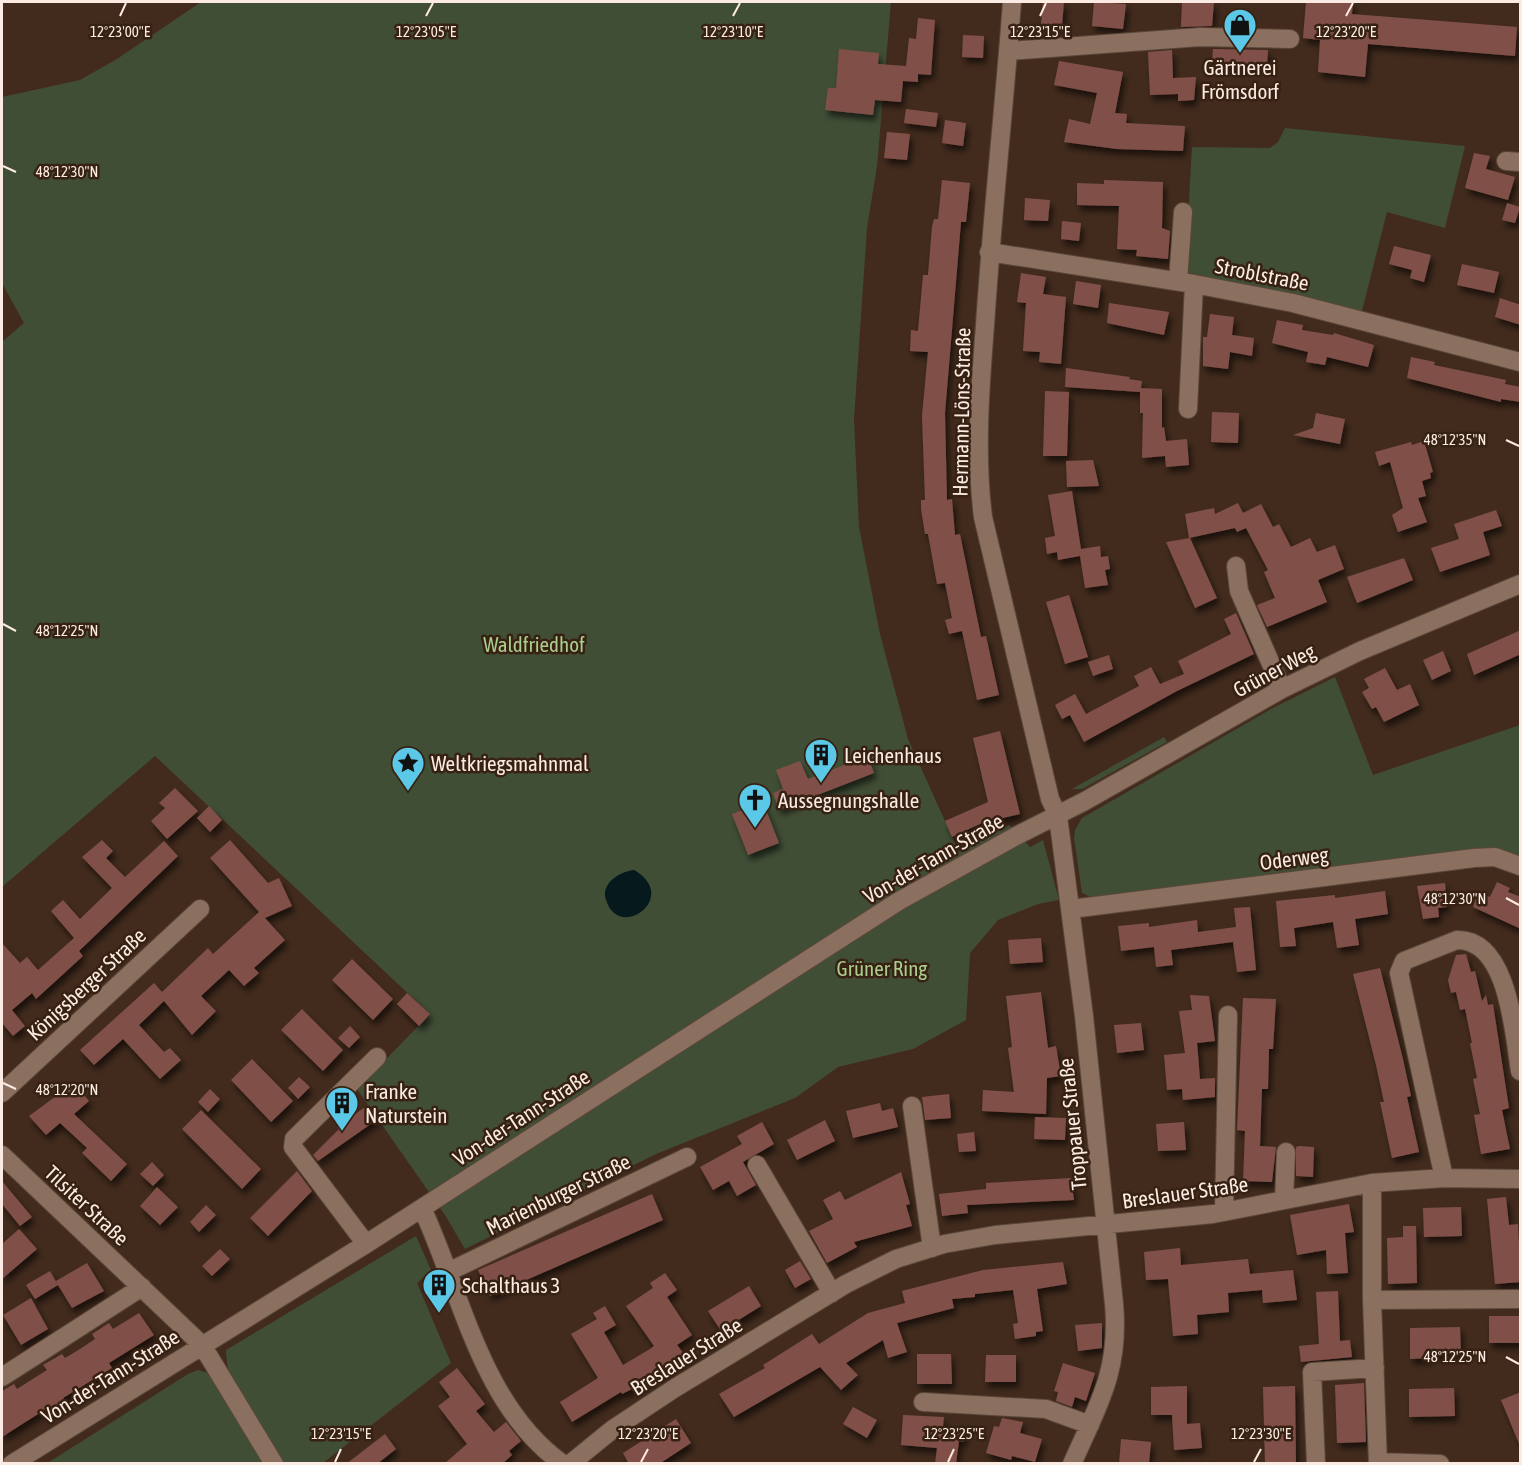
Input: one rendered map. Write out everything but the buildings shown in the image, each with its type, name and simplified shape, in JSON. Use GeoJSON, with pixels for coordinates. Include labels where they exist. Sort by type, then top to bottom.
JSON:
{"type":"FeatureCollection","features":[{"type":"Feature","properties":{"kind":"street","name":"Hermann-Löns-Straße"},"geometry":{"type":"LineString","coordinates":[[1012,2],[989,252],[980,392],[979,488],[983,517],[1050,799],[1058,816]]}},
{"type":"Feature","properties":{"kind":"street"},"geometry":{"type":"LineString","coordinates":[[1009,51],[1200,37],[1290,39]]}},
{"type":"Feature","properties":{"kind":"street"},"geometry":{"type":"LineString","coordinates":[[1183,212],[1188,409]]}},
{"type":"Feature","properties":{"kind":"street","name":"Stroblstraße"},"geometry":{"type":"LineString","coordinates":[[989,252],[1186,283],[1293,303],[1521,363]]}},
{"type":"Feature","properties":{"kind":"street"},"geometry":{"type":"LineString","coordinates":[[1236,566],[1239,591],[1282,689]]}},
{"type":"Feature","properties":{"kind":"street","name":"Grüner Weg"},"geometry":{"type":"LineString","coordinates":[[1058,816],[1282,689],[1360,651],[1521,584]]}},
{"type":"Feature","properties":{"kind":"street","name":"Troppauer Straße"},"geometry":{"type":"LineString","coordinates":[[1058,816],[1071,909],[1106,1226],[1115,1345],[1111,1375],[1071,1464]]}},
{"type":"Feature","properties":{"kind":"street","name":"Von-der-Tann-Straße"},"geometry":{"type":"LineString","coordinates":[[12,1464],[366,1244],[899,901],[1016,836],[1058,816]]}},
{"type":"Feature","properties":{"kind":"street","name":"Oderweg"},"geometry":{"type":"LineString","coordinates":[[1071,909],[1474,858],[1495,858],[1521,866]]}},
{"type":"Feature","properties":{"kind":"street","name":"Königsberger Straße"},"geometry":{"type":"LineString","coordinates":[[2,1093],[200,909]]}},
{"type":"Feature","properties":{"kind":"street"},"geometry":{"type":"LineString","coordinates":[[1444,1178],[1399,973],[1404,961],[1457,940],[1465,940],[1477,946],[1496,965],[1506,986],[1521,1071]]}},
{"type":"Feature","properties":{"kind":"street"},"geometry":{"type":"LineString","coordinates":[[1224,1212],[1228,1015]]}},
{"type":"Feature","properties":{"kind":"street"},"geometry":{"type":"LineString","coordinates":[[366,1244],[293,1147],[294,1139],[377,1057]]}},
{"type":"Feature","properties":{"kind":"street"},"geometry":{"type":"LineString","coordinates":[[912,1106],[932,1248]]}},
{"type":"Feature","properties":{"kind":"street"},"geometry":{"type":"LineString","coordinates":[[1284,1200],[1286,1152]]}},
{"type":"Feature","properties":{"kind":"street","name":"Tilsiter Straße"},"geometry":{"type":"LineString","coordinates":[[2,1155],[202,1345],[274,1464]]}},
{"type":"Feature","properties":{"kind":"street","name":"Marienburger Straße"},"geometry":{"type":"LineString","coordinates":[[450,1272],[687,1156]]}},
{"type":"Feature","properties":{"kind":"street"},"geometry":{"type":"LineString","coordinates":[[757,1166],[832,1293]]}},
{"type":"Feature","properties":{"kind":"street","name":"Breslauer Straße"},"geometry":{"type":"LineString","coordinates":[[570,1464],[604,1435],[666,1394],[832,1293],[896,1259],[932,1248],[994,1235],[1106,1226],[1224,1212],[1372,1183],[1444,1178],[1521,1179]]}},
{"type":"Feature","properties":{"kind":"street"},"geometry":{"type":"LineString","coordinates":[[1372,1183],[1372,1300],[1378,1463],[1440,1464]]}},
{"type":"Feature","properties":{"kind":"street"},"geometry":{"type":"LineString","coordinates":[[422,1208],[450,1272],[480,1356],[491,1379],[523,1423],[563,1464]]}},
{"type":"Feature","properties":{"kind":"street"},"geometry":{"type":"LineString","coordinates":[[2,1377],[142,1287]]}},
{"type":"Feature","properties":{"kind":"street"},"geometry":{"type":"LineString","coordinates":[[1372,1300],[1517,1299]]}},
{"type":"Feature","properties":{"kind":"street"},"geometry":{"type":"LineString","coordinates":[[1316,1464],[1312,1372],[1375,1368]]}},
{"type":"Feature","properties":{"kind":"street"},"geometry":{"type":"LineString","coordinates":[[923,1402],[1046,1409],[1090,1425]]}},
{"type":"Feature","properties":{"kind":"green space","name":"Waldfriedhof"},"geometry":{"type":"Polygon","coordinates":[[[201,2],[891,2],[877,166],[867,228],[854,419],[859,527],[880,634],[908,739],[959,852],[1009,825],[1030,847],[1043,840],[1059,900],[1038,904],[998,920],[970,953],[966,1020],[913,1049],[838,1067],[795,1098],[656,1154],[465,1249],[445,1215],[357,1089],[430,1014],[155,756],[2,887],[2,342],[24,323],[2,283],[2,97],[80,80],[117,59],[201,2]]]}},
{"type":"Feature","properties":{"kind":"green space"},"geometry":{"type":"Polygon","coordinates":[[[1285,128],[1465,146],[1445,228],[1387,212],[1362,311],[1185,272],[1192,147],[1270,148],[1278,142],[1285,128]]]}},
{"type":"Feature","properties":{"kind":"green space"},"geometry":{"type":"Polygon","coordinates":[[[1335,677],[1373,775],[1520,725],[1520,857],[1496,850],[1093,898],[1082,893],[1074,838],[1075,830],[1082,818],[1273,708],[1335,677]]]}},
{"type":"Feature","properties":{"kind":"green space"},"geometry":{"type":"Polygon","coordinates":[[[1164,737],[1167,742],[1082,789],[1072,789],[1164,737]]]}},
{"type":"Feature","properties":{"kind":"green space"},"geometry":{"type":"Polygon","coordinates":[[[416,1236],[431,1270],[417,1283],[451,1363],[323,1463],[281,1463],[253,1423],[238,1396],[228,1366],[226,1350],[416,1236]]]}},
{"type":"Feature","properties":{"kind":"green space"},"geometry":{"type":"Polygon","coordinates":[[[198,1370],[211,1374],[267,1464],[46,1464],[188,1374],[198,1370]]]}},
{"type":"Feature","properties":{"kind":"shaded area"},"geometry":{"type":"Polygon","coordinates":[[[634,870],[647,881],[651,892],[649,902],[642,911],[633,916],[622,917],[613,912],[606,900],[606,888],[618,875],[634,870]]]}},
{"type":"Feature","properties":{"kind":"place","name":"Gärtnerei Frömsdorf"},"geometry":{"type":"Point","coordinates":[1240,54]}},
{"type":"Feature","properties":{"kind":"place","name":"Leichenhaus"},"geometry":{"type":"Point","coordinates":[821,784]}},
{"type":"Feature","properties":{"kind":"place","name":"Weltkriegsmahnmal"},"geometry":{"type":"Point","coordinates":[408,792]}},
{"type":"Feature","properties":{"kind":"place","name":"Aussegnungshalle"},"geometry":{"type":"Point","coordinates":[755,829]}},
{"type":"Feature","properties":{"kind":"place","name":"Franke Naturstein"},"geometry":{"type":"Point","coordinates":[342,1132]}},
{"type":"Feature","properties":{"kind":"place","name":"Schalthaus 3"},"geometry":{"type":"Point","coordinates":[439,1314]}},
{"type":"Feature","properties":{"kind":"park label","name":"Grüner Ring"},"geometry":{"type":"Point","coordinates":[882,968]}}]}
